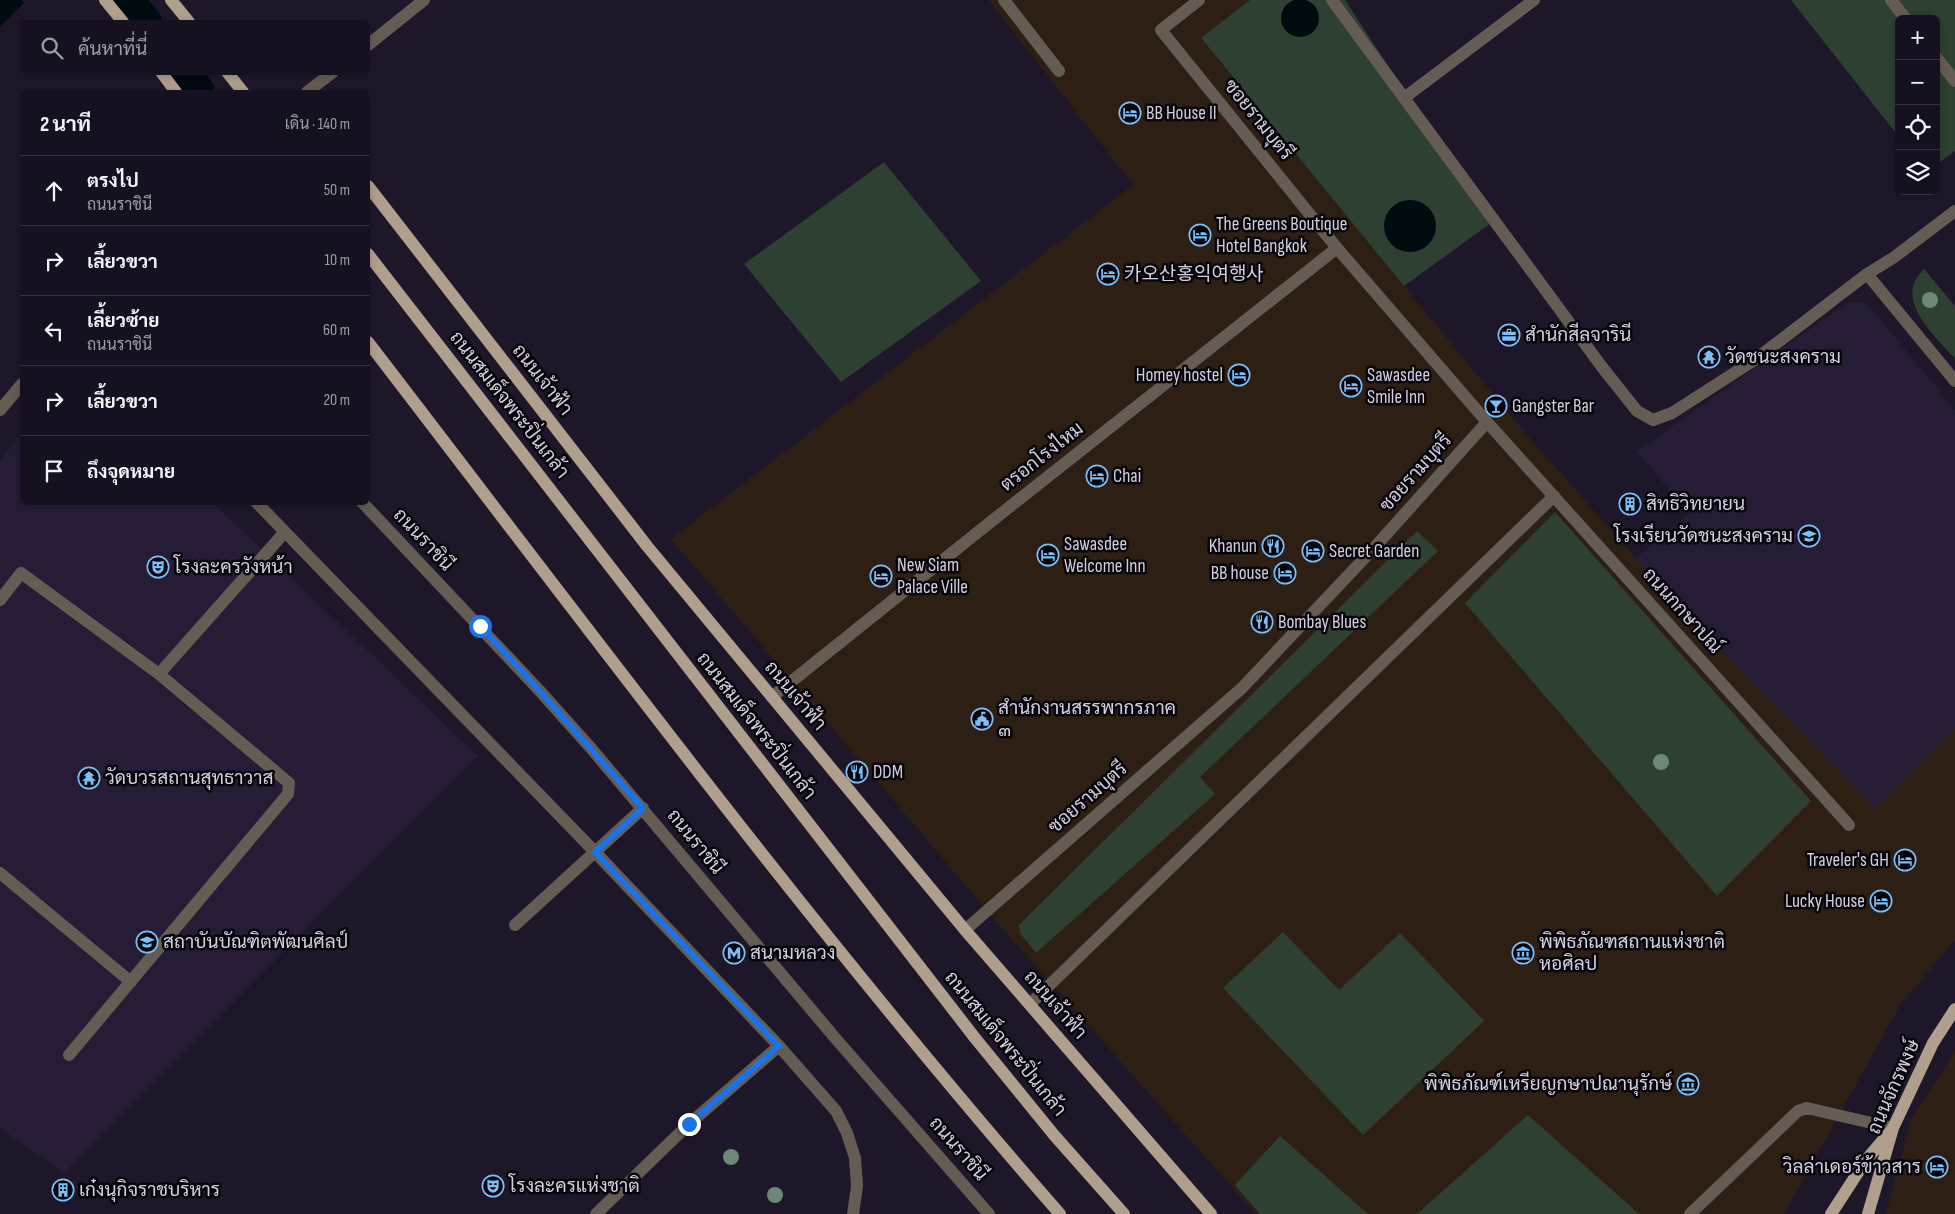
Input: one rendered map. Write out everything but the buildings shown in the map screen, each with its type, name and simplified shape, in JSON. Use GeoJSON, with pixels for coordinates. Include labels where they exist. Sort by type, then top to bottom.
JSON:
{"type":"FeatureCollection","features":[{"type":"Feature","properties":{"kind":"main road"},"geometry":{"type":"LineString","coordinates":[[105,0],[120,20]]}},
{"type":"Feature","properties":{"kind":"main road"},"geometry":{"type":"LineString","coordinates":[[171,0],[187,20]]}},
{"type":"Feature","properties":{"kind":"main road"},"geometry":{"type":"LineString","coordinates":[[163,75],[174,90]]}},
{"type":"Feature","properties":{"kind":"main road"},"geometry":{"type":"LineString","coordinates":[[230,75],[242,90]]}},
{"type":"Feature","properties":{"kind":"main road","name":"ถนนเจ้าฟ้า"},"geometry":{"type":"LineString","coordinates":[[370,189],[647,546],[965,930],[1211,1214]]}},
{"type":"Feature","properties":{"kind":"main road","name":"ถนนสมเด็จพระปิ่นเกล้า"},"geometry":{"type":"LineString","coordinates":[[370,257],[981,1045],[1054,1135],[1124,1214]]}},
{"type":"Feature","properties":{"kind":"main road"},"geometry":{"type":"LineString","coordinates":[[370,345],[760,854],[870,990],[1060,1214]]}},
{"type":"Feature","properties":{"kind":"main road","name":"ถนนจักรพงษ์"},"geometry":{"type":"LineString","coordinates":[[1868,1214],[1893,1128],[1934,1043],[1955,1009]]}},
{"type":"Feature","properties":{"kind":"main road"},"geometry":{"type":"LineString","coordinates":[[1831,1214],[1866,1160],[1893,1128]]}},
{"type":"Feature","properties":{"kind":"street"},"geometry":{"type":"LineString","coordinates":[[370,43],[424,0]]}},
{"type":"Feature","properties":{"kind":"street"},"geometry":{"type":"LineString","coordinates":[[1004,0],[1059,71]]}},
{"type":"Feature","properties":{"kind":"street","name":"ซอยรามบุตรี"},"geometry":{"type":"LineString","coordinates":[[965,930],[1242,688],[1374,548],[1488,422],[1337,248],[1161,30],[1199,0]]}},
{"type":"Feature","properties":{"kind":"street"},"geometry":{"type":"LineString","coordinates":[[1332,0],[1602,367],[1637,411],[1653,420],[1672,413],[1756,359],[1867,274],[1892,258],[1955,211]]}},
{"type":"Feature","properties":{"kind":"street"},"geometry":{"type":"LineString","coordinates":[[1404,98],[1534,0]]}},
{"type":"Feature","properties":{"kind":"street"},"geometry":{"type":"LineString","coordinates":[[1892,0],[1903,15]]}},
{"type":"Feature","properties":{"kind":"street"},"geometry":{"type":"LineString","coordinates":[[1938,60],[1955,81]]}},
{"type":"Feature","properties":{"kind":"street"},"geometry":{"type":"LineString","coordinates":[[310,90],[328,75]]}},
{"type":"Feature","properties":{"kind":"street","name":"ตรอกโรงไหม"},"geometry":{"type":"LineString","coordinates":[[772,697],[1337,248]]}},
{"type":"Feature","properties":{"kind":"street"},"geometry":{"type":"LineString","coordinates":[[1867,274],[1955,381]]}},
{"type":"Feature","properties":{"kind":"street"},"geometry":{"type":"LineString","coordinates":[[0,410],[20,386]]}},
{"type":"Feature","properties":{"kind":"street","name":"ถนนกกษาปณ์"},"geometry":{"type":"LineString","coordinates":[[1488,422],[1850,825]]}},
{"type":"Feature","properties":{"kind":"street"},"geometry":{"type":"LineString","coordinates":[[1030,1004],[1554,496]]}},
{"type":"Feature","properties":{"kind":"street"},"geometry":{"type":"LineString","coordinates":[[259,505],[595,852],[779,1046],[836,1111],[847,1133],[855,1158],[857,1186],[854,1214]]}},
{"type":"Feature","properties":{"kind":"street","name":"ถนนราชินี"},"geometry":{"type":"LineString","coordinates":[[365,505],[538,689],[643,808],[804,1002],[989,1214]]}},
{"type":"Feature","properties":{"kind":"street"},"geometry":{"type":"LineString","coordinates":[[159,674],[284,533]]}},
{"type":"Feature","properties":{"kind":"street"},"geometry":{"type":"LineString","coordinates":[[0,600],[21,572],[159,674],[290,783],[288,794],[68,1055]]}},
{"type":"Feature","properties":{"kind":"street"},"geometry":{"type":"LineString","coordinates":[[514,925],[643,808]]}},
{"type":"Feature","properties":{"kind":"street"},"geometry":{"type":"LineString","coordinates":[[0,873],[131,982]]}},
{"type":"Feature","properties":{"kind":"street"},"geometry":{"type":"LineString","coordinates":[[596,1214],[689,1124],[779,1046]]}},
{"type":"Feature","properties":{"kind":"street"},"geometry":{"type":"LineString","coordinates":[[1690,1214],[1798,1111],[1808,1108],[1893,1128]]}},
{"type":"Feature","properties":{"kind":"shaded area"},"geometry":{"type":"Polygon","coordinates":[[[1300,-1],[1314,4],[1319,18],[1314,32],[1300,37],[1286,32],[1281,18],[1286,4],[1300,-1]]]}},
{"type":"Feature","properties":{"kind":"shaded area"},"geometry":{"type":"Polygon","coordinates":[[[0,0],[22,0],[24,3],[0,27],[0,0]]]}},
{"type":"Feature","properties":{"kind":"shaded area"},"geometry":{"type":"Polygon","coordinates":[[[989,0],[1250,0],[1201,39],[1521,428],[1679,607],[1875,807],[1955,728],[1955,941],[1902,1002],[1784,1214],[1256,1214],[1002,928],[671,539],[1133,185],[989,0]]]}},
{"type":"Feature","properties":{"kind":"shaded area"},"geometry":{"type":"Polygon","coordinates":[[[1410,200],[1420,202],[1428,208],[1434,216],[1436,226],[1434,236],[1428,244],[1420,250],[1410,252],[1400,250],[1392,244],[1386,236],[1384,226],[1386,216],[1392,208],[1400,202],[1410,200]]]}},
{"type":"Feature","properties":{"kind":"shaded area","name":"โรงเรียนวัดชนะสงคราม"},"geometry":{"type":"Polygon","coordinates":[[[1848,302],[1867,303],[1955,410],[1955,728],[1875,808],[1679,607],[1636,558],[1689,514],[1637,451],[1848,302]]]}},
{"type":"Feature","properties":{"kind":"shaded area","name":"สถาบันบัณฑิตพัฒนศิลป์"},"geometry":{"type":"Polygon","coordinates":[[[20,436],[20,505],[215,505],[478,756],[64,1173],[0,1128],[0,461],[20,436]]]}},
{"type":"Feature","properties":{"kind":"shaded area"},"geometry":{"type":"Polygon","coordinates":[[[1955,1051],[1955,1214],[1886,1214],[1911,1119],[1955,1051]]]}},
{"type":"Feature","properties":{"kind":"green space"},"geometry":{"type":"Polygon","coordinates":[[[1250,0],[1345,0],[1491,223],[1404,286],[1201,38],[1250,0]]]}},
{"type":"Feature","properties":{"kind":"green space"},"geometry":{"type":"Polygon","coordinates":[[[1791,0],[1955,0],[1955,151],[1940,162],[1940,15],[1895,15],[1895,132],[1791,0]]]}},
{"type":"Feature","properties":{"kind":"green space"},"geometry":{"type":"Polygon","coordinates":[[[884,162],[981,281],[841,382],[744,264],[884,162]]]}},
{"type":"Feature","properties":{"kind":"green space"},"geometry":{"type":"Polygon","coordinates":[[[1924,269],[1955,306],[1955,359],[1924,323],[1914,302],[1912,291],[1915,281],[1924,269]]]}},
{"type":"Feature","properties":{"kind":"green space"},"geometry":{"type":"Polygon","coordinates":[[[1555,512],[1811,801],[1717,896],[1465,603],[1555,512]]]}},
{"type":"Feature","properties":{"kind":"green space"},"geometry":{"type":"Polygon","coordinates":[[[1417,531],[1438,551],[1200,777],[1215,794],[1036,953],[1020,933],[1019,925],[1417,531]]]}},
{"type":"Feature","properties":{"kind":"green space"},"geometry":{"type":"Polygon","coordinates":[[[1283,932],[1339,990],[1400,933],[1484,1021],[1363,1135],[1223,988],[1283,932]]]}},
{"type":"Feature","properties":{"kind":"green space"},"geometry":{"type":"Polygon","coordinates":[[[1528,1115],[1639,1214],[1417,1214],[1528,1115]]]}},
{"type":"Feature","properties":{"kind":"green space"},"geometry":{"type":"Polygon","coordinates":[[[1280,1136],[1368,1214],[1260,1214],[1235,1185],[1280,1136]]]}},
{"type":"Feature","properties":{"kind":"waterway"},"geometry":{"type":"LineString","coordinates":[[126,0],[143,20]]}},
{"type":"Feature","properties":{"kind":"waterway"},"geometry":{"type":"LineString","coordinates":[[185,75],[196,90]]}},
{"type":"Feature","properties":{"kind":"place","name":"BB House II"},"geometry":{"type":"Point","coordinates":[1130,113]}},
{"type":"Feature","properties":{"kind":"place","name":"The Greens Boutique Hotel Bangkok"},"geometry":{"type":"Point","coordinates":[1200,235]}},
{"type":"Feature","properties":{"kind":"place","name":"카오산홍익여행사"},"geometry":{"type":"Point","coordinates":[1108,274]}},
{"type":"Feature","properties":{"kind":"place","name":"สำนักสีลจารินี"},"geometry":{"type":"Point","coordinates":[1509,335]}},
{"type":"Feature","properties":{"kind":"place","name":"วัดชนะสงคราม"},"geometry":{"type":"Point","coordinates":[1709,357]}},
{"type":"Feature","properties":{"kind":"place","name":"Homey hostel"},"geometry":{"type":"Point","coordinates":[1239,375]}},
{"type":"Feature","properties":{"kind":"place","name":"Sawasdee Smile Inn"},"geometry":{"type":"Point","coordinates":[1351,386]}},
{"type":"Feature","properties":{"kind":"place","name":"Gangster Bar"},"geometry":{"type":"Point","coordinates":[1496,406]}},
{"type":"Feature","properties":{"kind":"place","name":"Chai"},"geometry":{"type":"Point","coordinates":[1097,476]}},
{"type":"Feature","properties":{"kind":"place","name":"สิทธิวิทยายน"},"geometry":{"type":"Point","coordinates":[1630,504]}},
{"type":"Feature","properties":{"kind":"place","name":"โรงเรียนวัดชนะสงคราม"},"geometry":{"type":"Point","coordinates":[1809,536]}},
{"type":"Feature","properties":{"kind":"place","name":"Khanun"},"geometry":{"type":"Point","coordinates":[1273,546]}},
{"type":"Feature","properties":{"kind":"place","name":"Secret Garden"},"geometry":{"type":"Point","coordinates":[1313,551]}},
{"type":"Feature","properties":{"kind":"place","name":"Sawasdee Welcome Inn"},"geometry":{"type":"Point","coordinates":[1048,555]}},
{"type":"Feature","properties":{"kind":"place","name":"โรงละครวังหน้า"},"geometry":{"type":"Point","coordinates":[158,567]}},
{"type":"Feature","properties":{"kind":"place","name":"BB house"},"geometry":{"type":"Point","coordinates":[1285,573]}},
{"type":"Feature","properties":{"kind":"place","name":"New Siam Palace Ville"},"geometry":{"type":"Point","coordinates":[881,576]}},
{"type":"Feature","properties":{"kind":"place","name":"Bombay Blues"},"geometry":{"type":"Point","coordinates":[1262,622]}},
{"type":"Feature","properties":{"kind":"place","name":"สำนักงานสรรพากรภาค ๓"},"geometry":{"type":"Point","coordinates":[982,719]}},
{"type":"Feature","properties":{"kind":"place","name":"DDM"},"geometry":{"type":"Point","coordinates":[857,772]}},
{"type":"Feature","properties":{"kind":"place","name":"วัดบวรสถานสุทธาวาส"},"geometry":{"type":"Point","coordinates":[89,778]}},
{"type":"Feature","properties":{"kind":"place","name":"Traveler's GH"},"geometry":{"type":"Point","coordinates":[1905,860]}},
{"type":"Feature","properties":{"kind":"place","name":"Lucky House"},"geometry":{"type":"Point","coordinates":[1881,901]}},
{"type":"Feature","properties":{"kind":"place","name":"สถาบันบัณฑิตพัฒนศิลป์"},"geometry":{"type":"Point","coordinates":[147,942]}},
{"type":"Feature","properties":{"kind":"place","name":"สนามหลวง"},"geometry":{"type":"Point","coordinates":[734,953]}},
{"type":"Feature","properties":{"kind":"place","name":"พิพิธภัณฑสถานแห่งชาติ หอศิลป"},"geometry":{"type":"Point","coordinates":[1523,953]}},
{"type":"Feature","properties":{"kind":"place","name":"พิพิธภัณฑ์เหรียญกษาปณานุรักษ์"},"geometry":{"type":"Point","coordinates":[1688,1084]}},
{"type":"Feature","properties":{"kind":"place","name":"วิลล่าเดอร์ข้าวสาร"},"geometry":{"type":"Point","coordinates":[1937,1167]}},
{"type":"Feature","properties":{"kind":"place","name":"โรงละครแห่งชาติ"},"geometry":{"type":"Point","coordinates":[493,1186]}},
{"type":"Feature","properties":{"kind":"place","name":"เก๋งนุกิจราชบริหาร"},"geometry":{"type":"Point","coordinates":[63,1190]}},
{"type":"Feature","properties":{"kind":"route"},"geometry":{"type":"LineString","coordinates":[[480,626],[643,808],[595,852],[779,1046],[689,1124]]}}]}
